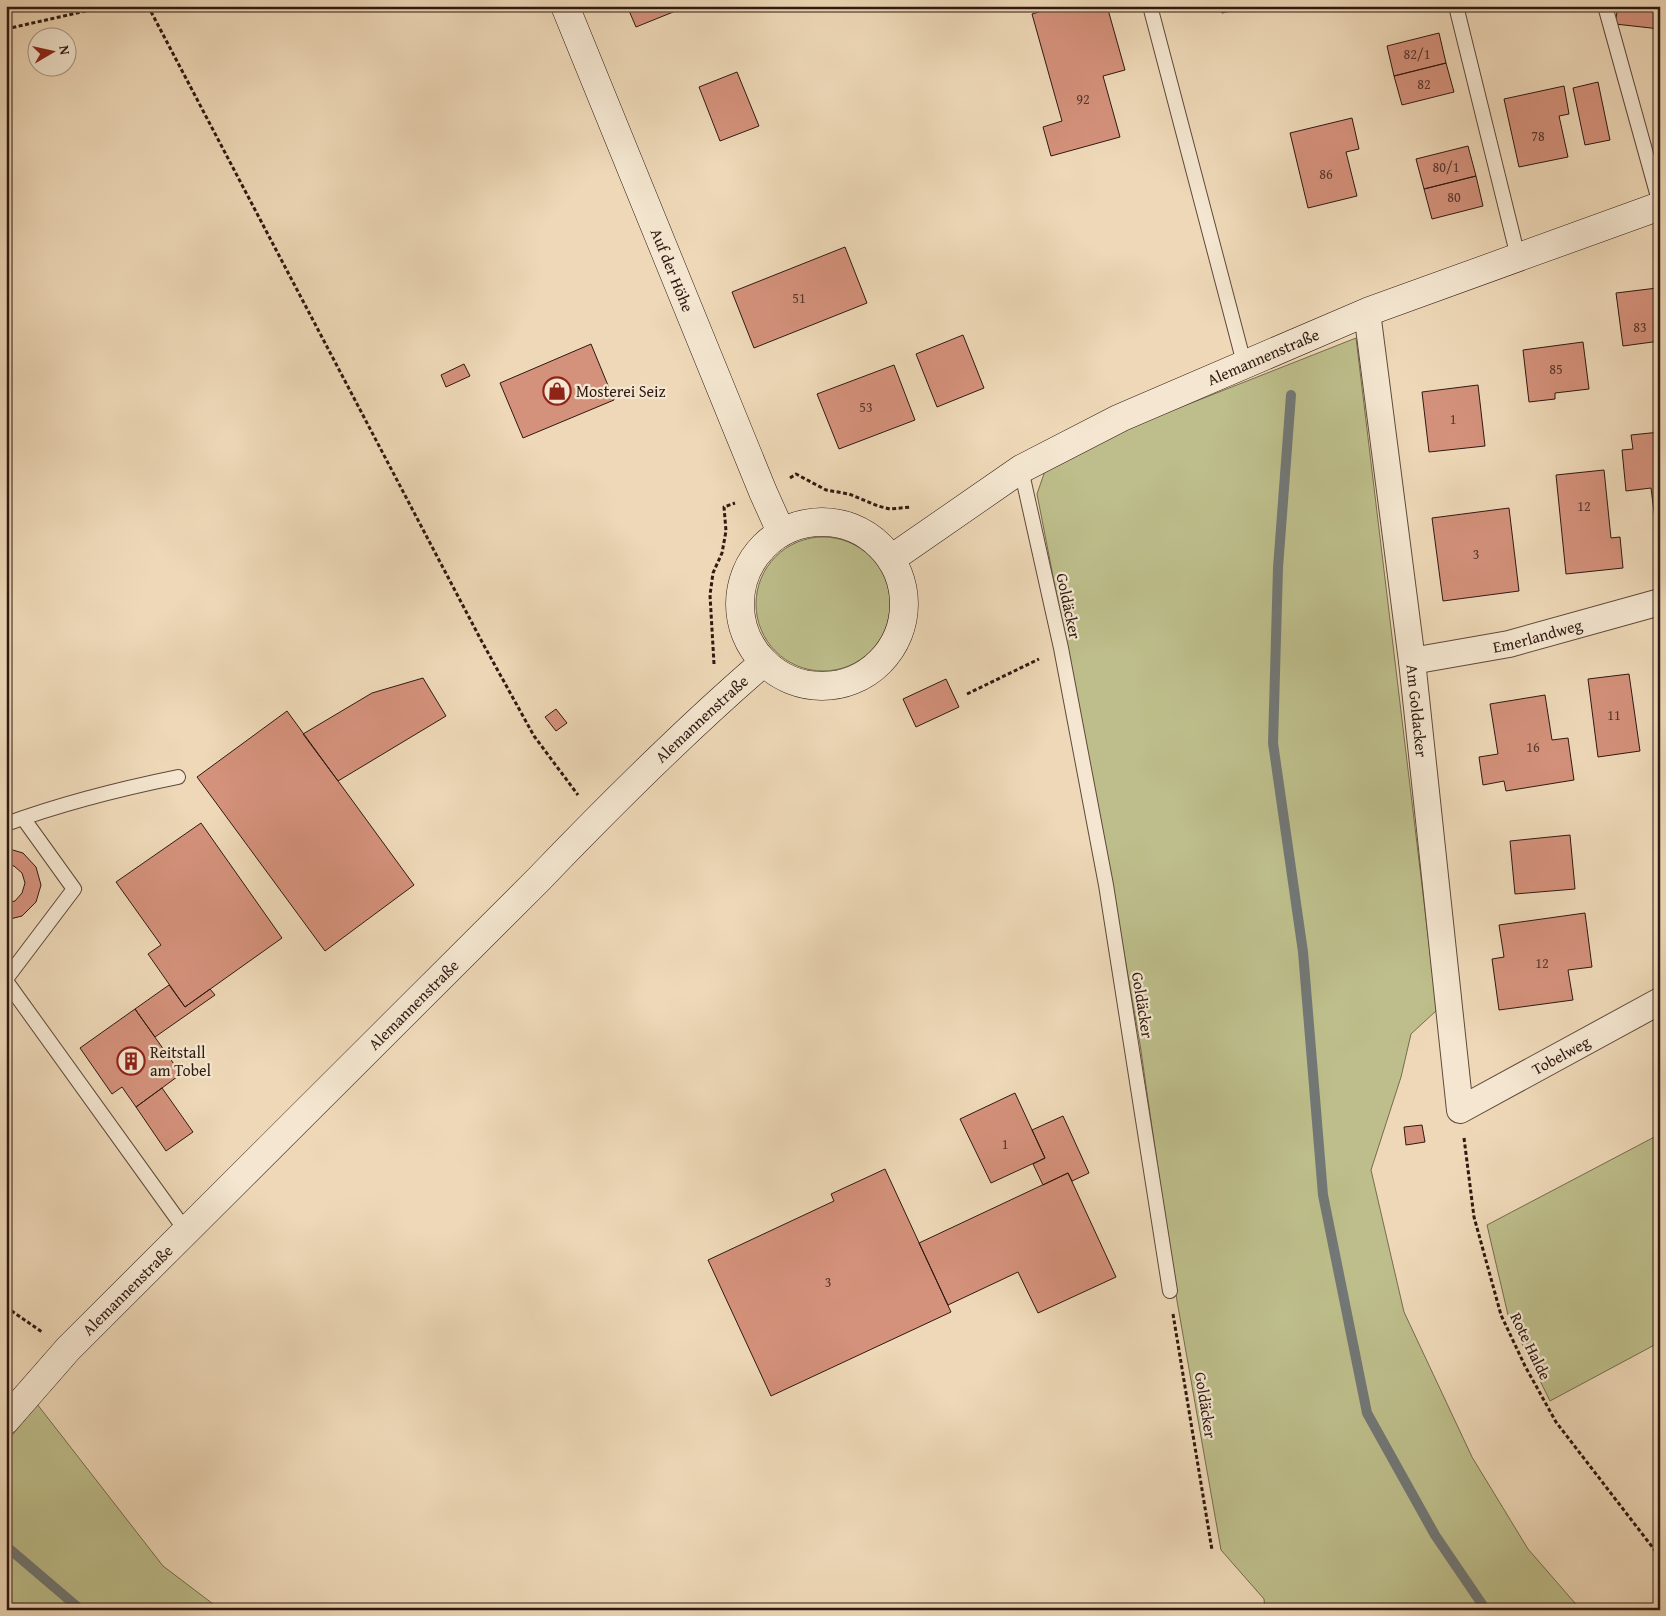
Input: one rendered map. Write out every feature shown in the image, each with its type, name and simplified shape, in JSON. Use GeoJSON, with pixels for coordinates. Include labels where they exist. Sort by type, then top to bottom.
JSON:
{"type":"FeatureCollection","features":[{"type":"Feature","properties":{"kind":"street","name":"Auf der Höhe"},"geometry":{"type":"LineString","coordinates":[[565,6],[759,483],[781,532]]}},
{"type":"Feature","properties":{"kind":"street","name":"Alemannenstraße"},"geometry":{"type":"LineString","coordinates":[[891,559],[1022,469],[1120,418],[1244,363],[1367,312],[1660,205]]}},
{"type":"Feature","properties":{"kind":"street","name":"Am Goldacker"},"geometry":{"type":"LineString","coordinates":[[1367,312],[1412,661],[1460,1110]]}},
{"type":"Feature","properties":{"kind":"street","name":"Alemannenstraße"},"geometry":{"type":"LineString","coordinates":[[815,522],[832,522],[850,526],[866,534],[880,545],[891,559],[899,574],[904,608],[896,641],[886,656],[874,668],[860,677],[843,684],[809,685],[792,681],[764,662],[752,647],[744,630],[740,612],[741,593],[746,575],[754,558],[766,544],[781,532],[797,525],[815,522]]}},
{"type":"Feature","properties":{"kind":"street","name":"Emerlandweg"},"geometry":{"type":"LineString","coordinates":[[1412,661],[1509,644],[1660,602]]}},
{"type":"Feature","properties":{"kind":"street","name":"Alemannenstraße"},"geometry":{"type":"LineString","coordinates":[[6,1420],[68,1349],[539,879],[596,819],[764,662]]}},
{"type":"Feature","properties":{"kind":"street","name":"Tobelweg"},"geometry":{"type":"LineString","coordinates":[[1460,1110],[1660,1001]]}},
{"type":"Feature","properties":{"kind":"lane"},"geometry":{"type":"LineString","coordinates":[[1150,6],[1244,363]]}},
{"type":"Feature","properties":{"kind":"lane"},"geometry":{"type":"LineString","coordinates":[[1456,6],[1518,257]]}},
{"type":"Feature","properties":{"kind":"lane"},"geometry":{"type":"LineString","coordinates":[[1606,6],[1660,205]]}},
{"type":"Feature","properties":{"kind":"lane","name":"Goldäcker"},"geometry":{"type":"LineString","coordinates":[[1022,469],[1061,648],[1106,884],[1170,1291]]}},
{"type":"Feature","properties":{"kind":"lane"},"geometry":{"type":"LineString","coordinates":[[6,824],[54,806],[112,790],[178,777]]}},
{"type":"Feature","properties":{"kind":"lane"},"geometry":{"type":"LineString","coordinates":[[23,818],[74,889],[6,980],[186,1231]]}},
{"type":"Feature","properties":{"kind":"path"},"geometry":{"type":"LineString","coordinates":[[6,29],[108,6]]}},
{"type":"Feature","properties":{"kind":"path"},"geometry":{"type":"LineString","coordinates":[[148,6],[519,710],[534,736],[596,819]]}},
{"type":"Feature","properties":{"kind":"path"},"geometry":{"type":"LineString","coordinates":[[796,474],[826,490],[849,494],[890,509],[933,507],[960,510]]}},
{"type":"Feature","properties":{"kind":"path"},"geometry":{"type":"LineString","coordinates":[[711,670],[714,662],[710,595],[713,573],[722,553],[726,531],[724,507]]}},
{"type":"Feature","properties":{"kind":"path"},"geometry":{"type":"LineString","coordinates":[[967,694],[1061,648]]}},
{"type":"Feature","properties":{"kind":"path","name":"Rote Halde"},"geometry":{"type":"LineString","coordinates":[[1460,1110],[1474,1217],[1501,1315],[1525,1366],[1556,1422],[1660,1557]]}},
{"type":"Feature","properties":{"kind":"path","name":"Goldäcker"},"geometry":{"type":"LineString","coordinates":[[1170,1291],[1212,1550]]}},
{"type":"Feature","properties":{"kind":"path"},"geometry":{"type":"LineString","coordinates":[[6,1307],[68,1349]]}},
{"type":"Feature","properties":{"kind":"green space"},"geometry":{"type":"Polygon","coordinates":[[[1356,338],[1437,1010],[1411,1034],[1401,1077],[1371,1170],[1404,1312],[1472,1457],[1528,1549],[1581,1610],[1265,1610],[1264,1599],[1221,1550],[1177,1301],[1140,1044],[1099,812],[1037,494],[1046,468],[1138,424],[1356,338]]]}},
{"type":"Feature","properties":{"kind":"green space"},"geometry":{"type":"Polygon","coordinates":[[[823,537],[849,542],[871,556],[885,578],[890,604],[885,630],[871,652],[849,666],[823,671],[797,666],[775,652],[761,630],[756,604],[761,578],[775,556],[797,542],[823,537]]]}},
{"type":"Feature","properties":{"kind":"green space"},"geometry":{"type":"Polygon","coordinates":[[[1660,1134],[1660,1342],[1550,1401],[1508,1315],[1487,1225],[1660,1134]]]}},
{"type":"Feature","properties":{"kind":"green space"},"geometry":{"type":"Polygon","coordinates":[[[37,1404],[163,1566],[221,1610],[6,1610],[6,1443],[37,1404]]]}},
{"type":"Feature","properties":{"kind":"building"},"geometry":{"type":"Polygon","coordinates":[[[627,6],[688,6],[636,27],[627,6]]]}},
{"type":"Feature","properties":{"kind":"building"},"geometry":{"type":"Polygon","coordinates":[[[1059,6],[1107,6],[1125,70],[1103,76],[1120,137],[1051,156],[1043,127],[1062,121],[1032,14],[1059,6]]]}},
{"type":"Feature","properties":{"kind":"building"},"geometry":{"type":"Polygon","coordinates":[[[1221,6],[1252,6],[1222,13],[1221,6]]]}},
{"type":"Feature","properties":{"kind":"building"},"geometry":{"type":"Polygon","coordinates":[[[1618,6],[1660,6],[1660,29],[1615,24],[1618,6]]]}},
{"type":"Feature","properties":{"kind":"building"},"geometry":{"type":"Polygon","coordinates":[[[1439,33],[1446,63],[1394,76],[1387,46],[1439,33]]]}},
{"type":"Feature","properties":{"kind":"building"},"geometry":{"type":"Polygon","coordinates":[[[1446,63],[1454,92],[1402,105],[1394,76],[1446,63]]]}},
{"type":"Feature","properties":{"kind":"building"},"geometry":{"type":"Polygon","coordinates":[[[737,72],[759,126],[720,141],[699,87],[737,72]]]}},
{"type":"Feature","properties":{"kind":"building"},"geometry":{"type":"Polygon","coordinates":[[[1598,82],[1610,140],[1585,145],[1573,88],[1598,82]]]}},
{"type":"Feature","properties":{"kind":"building"},"geometry":{"type":"Polygon","coordinates":[[[1564,86],[1569,114],[1559,116],[1568,157],[1519,167],[1504,99],[1564,86]]]}},
{"type":"Feature","properties":{"kind":"building"},"geometry":{"type":"Polygon","coordinates":[[[1352,118],[1359,149],[1346,152],[1357,196],[1308,208],[1290,133],[1352,118]]]}},
{"type":"Feature","properties":{"kind":"building"},"geometry":{"type":"Polygon","coordinates":[[[1468,146],[1476,176],[1424,189],[1416,159],[1468,146]]]}},
{"type":"Feature","properties":{"kind":"building"},"geometry":{"type":"Polygon","coordinates":[[[1476,176],[1483,206],[1432,219],[1424,189],[1476,176]]]}},
{"type":"Feature","properties":{"kind":"building"},"geometry":{"type":"Polygon","coordinates":[[[845,247],[867,303],[754,348],[732,292],[845,247]]]}},
{"type":"Feature","properties":{"kind":"building"},"geometry":{"type":"Polygon","coordinates":[[[1657,288],[1660,341],[1623,346],[1616,293],[1657,288]]]}},
{"type":"Feature","properties":{"kind":"building"},"geometry":{"type":"Polygon","coordinates":[[[963,335],[984,388],[937,407],[916,354],[963,335]]]}},
{"type":"Feature","properties":{"kind":"building"},"geometry":{"type":"Polygon","coordinates":[[[1583,342],[1589,389],[1555,393],[1555,399],[1529,402],[1523,350],[1583,342]]]}},
{"type":"Feature","properties":{"kind":"building","name":"Mosterei Seiz"},"geometry":{"type":"Polygon","coordinates":[[[591,344],[614,400],[523,438],[500,383],[591,344]]]}},
{"type":"Feature","properties":{"kind":"building"},"geometry":{"type":"Polygon","coordinates":[[[464,364],[470,376],[446,387],[441,375],[464,364]]]}},
{"type":"Feature","properties":{"kind":"building"},"geometry":{"type":"Polygon","coordinates":[[[894,365],[915,420],[839,449],[817,394],[894,365]]]}},
{"type":"Feature","properties":{"kind":"building"},"geometry":{"type":"Polygon","coordinates":[[[1478,385],[1485,446],[1429,452],[1422,392],[1478,385]]]}},
{"type":"Feature","properties":{"kind":"building"},"geometry":{"type":"Polygon","coordinates":[[[1660,432],[1660,535],[1657,535],[1651,488],[1626,491],[1622,450],[1633,449],[1631,435],[1660,432]]]}},
{"type":"Feature","properties":{"kind":"building"},"geometry":{"type":"Polygon","coordinates":[[[1604,470],[1611,538],[1620,537],[1623,568],[1566,574],[1556,475],[1604,470]]]}},
{"type":"Feature","properties":{"kind":"building"},"geometry":{"type":"Polygon","coordinates":[[[1509,508],[1519,591],[1443,601],[1432,518],[1509,508]]]}},
{"type":"Feature","properties":{"kind":"building"},"geometry":{"type":"Polygon","coordinates":[[[1629,674],[1640,751],[1598,757],[1588,679],[1629,674]]]}},
{"type":"Feature","properties":{"kind":"building"},"geometry":{"type":"Polygon","coordinates":[[[423,678],[446,716],[338,781],[303,734],[372,693],[423,678]]]}},
{"type":"Feature","properties":{"kind":"building"},"geometry":{"type":"Polygon","coordinates":[[[946,679],[959,707],[916,727],[903,699],[946,679]]]}},
{"type":"Feature","properties":{"kind":"building"},"geometry":{"type":"Polygon","coordinates":[[[1545,695],[1552,740],[1568,738],[1574,780],[1506,791],[1504,781],[1483,785],[1479,757],[1498,754],[1490,704],[1545,695]]]}},
{"type":"Feature","properties":{"kind":"building"},"geometry":{"type":"Polygon","coordinates":[[[556,709],[567,723],[556,731],[545,717],[556,709]]]}},
{"type":"Feature","properties":{"kind":"building"},"geometry":{"type":"Polygon","coordinates":[[[287,711],[414,885],[325,951],[197,777],[287,711]]]}},
{"type":"Feature","properties":{"kind":"building"},"geometry":{"type":"Polygon","coordinates":[[[201,823],[282,938],[185,1007],[148,954],[161,945],[116,882],[201,823]]]}},
{"type":"Feature","properties":{"kind":"building"},"geometry":{"type":"Polygon","coordinates":[[[1570,835],[1575,889],[1515,894],[1510,841],[1570,835]]]}},
{"type":"Feature","properties":{"kind":"building"},"geometry":{"type":"Polygon","coordinates":[[[6,848],[23,853],[36,867],[41,885],[36,902],[22,916],[6,920],[6,903],[15,901],[22,893],[25,883],[22,873],[14,866],[6,865],[6,848]]]}},
{"type":"Feature","properties":{"kind":"building"},"geometry":{"type":"Polygon","coordinates":[[[1585,913],[1592,967],[1568,970],[1573,1000],[1499,1010],[1492,959],[1504,957],[1499,925],[1585,913]]]}},
{"type":"Feature","properties":{"kind":"building"},"geometry":{"type":"Polygon","coordinates":[[[169,985],[185,1007],[210,989],[215,995],[155,1037],[135,1009],[169,985]]]}},
{"type":"Feature","properties":{"kind":"building","name":"Reitstall am Tobel"},"geometry":{"type":"Polygon","coordinates":[[[135,1009],[181,1074],[136,1107],[122,1087],[112,1094],[80,1048],[135,1009]]]}},
{"type":"Feature","properties":{"kind":"building"},"geometry":{"type":"Polygon","coordinates":[[[162,1088],[193,1132],[166,1151],[136,1107],[162,1088]]]}},
{"type":"Feature","properties":{"kind":"building"},"geometry":{"type":"Polygon","coordinates":[[[1015,1093],[1045,1158],[991,1183],[960,1119],[1015,1093]]]}},
{"type":"Feature","properties":{"kind":"building"},"geometry":{"type":"Polygon","coordinates":[[[1063,1116],[1089,1173],[1072,1181],[1068,1173],[1043,1185],[1033,1164],[1045,1158],[1032,1130],[1063,1116]]]}},
{"type":"Feature","properties":{"kind":"building"},"geometry":{"type":"Polygon","coordinates":[[[1422,1125],[1425,1142],[1406,1145],[1404,1127],[1422,1125]]]}},
{"type":"Feature","properties":{"kind":"building"},"geometry":{"type":"Polygon","coordinates":[[[885,1169],[951,1312],[771,1396],[708,1260],[834,1201],[831,1194],[885,1169]]]}},
{"type":"Feature","properties":{"kind":"building"},"geometry":{"type":"Polygon","coordinates":[[[1068,1173],[1116,1277],[1038,1313],[1018,1272],[948,1305],[919,1243],[1068,1173]]]}},
{"type":"Feature","properties":{"kind":"waterway"},"geometry":{"type":"LineString","coordinates":[[1291,395],[1278,568],[1273,743],[1303,952],[1323,1195],[1367,1413],[1435,1535],[1486,1610]]}},
{"type":"Feature","properties":{"kind":"waterway"},"geometry":{"type":"LineString","coordinates":[[6,1546],[81,1610]]}},
{"type":"Feature","properties":{"kind":"place","name":"Mosterei Seiz"},"geometry":{"type":"Point","coordinates":[557,391]}},
{"type":"Feature","properties":{"kind":"place","name":"Reitstall am Tobel"},"geometry":{"type":"Point","coordinates":[131,1061]}}]}
